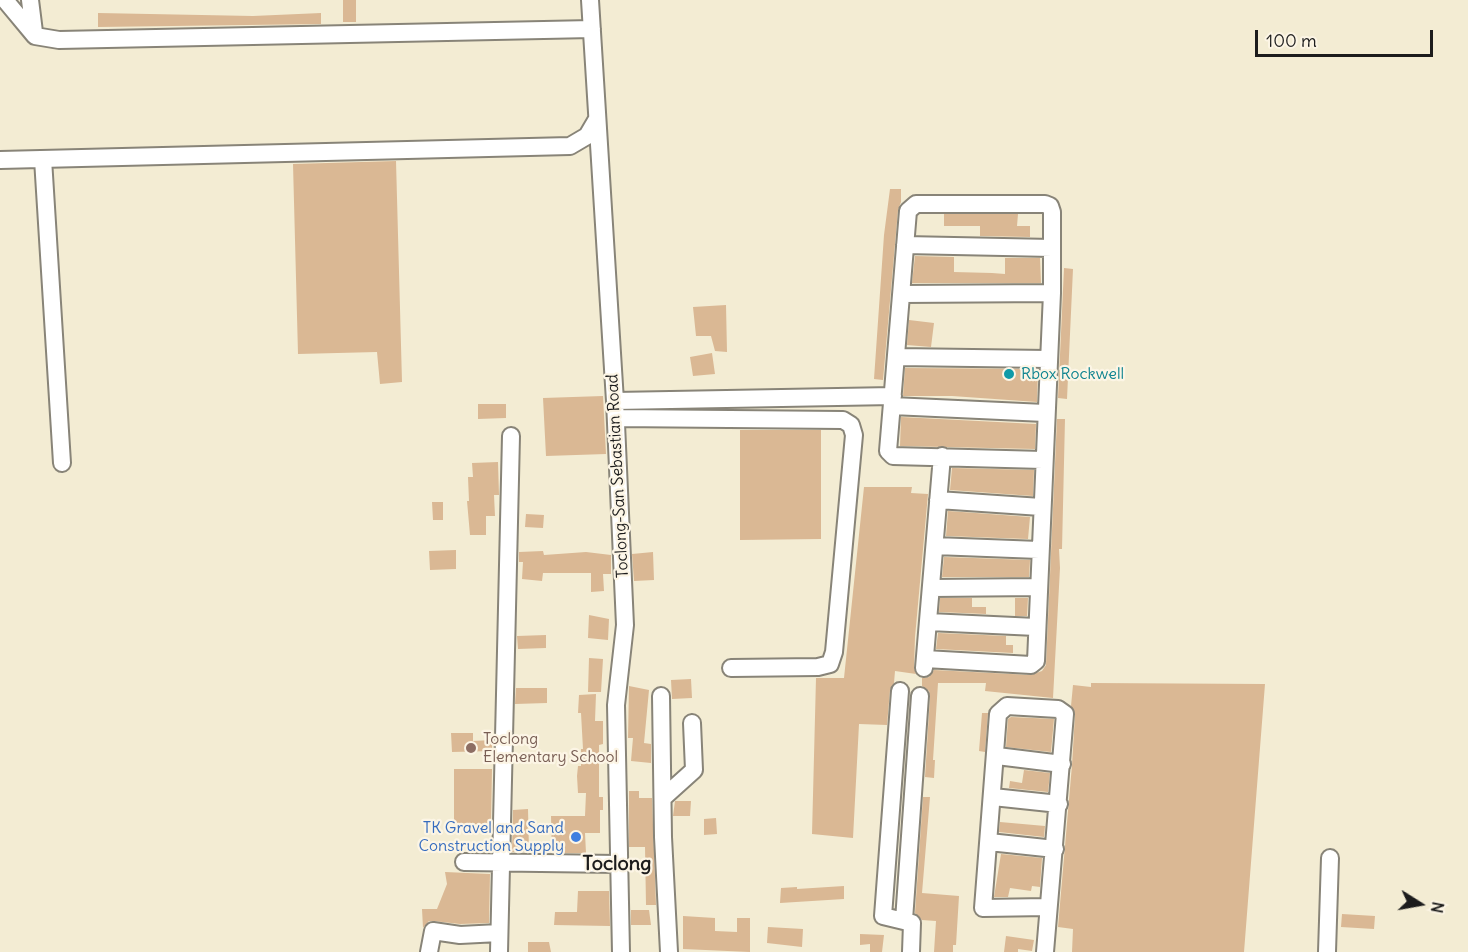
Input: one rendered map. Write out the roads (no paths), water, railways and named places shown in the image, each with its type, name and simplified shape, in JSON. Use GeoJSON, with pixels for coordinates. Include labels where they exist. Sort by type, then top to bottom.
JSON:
{"type":"FeatureCollection","features":[{"type":"Feature","properties":{"kind":"street"},"geometry":{"type":"LineString","coordinates":[[5,0],[35,36],[60,40],[592,29]]}},
{"type":"Feature","properties":{"kind":"street"},"geometry":{"type":"LineString","coordinates":[[30,0],[35,36]]}},
{"type":"Feature","properties":{"kind":"street","name":"Toclong-San Sebastian Road"},"geometry":{"type":"LineString","coordinates":[[590,0],[616,410],[625,625],[616,693],[621,952]]}},
{"type":"Feature","properties":{"kind":"street"},"geometry":{"type":"LineString","coordinates":[[0,159],[570,146],[586,136],[597,118]]}},
{"type":"Feature","properties":{"kind":"street"},"geometry":{"type":"LineString","coordinates":[[43,159],[62,463]]}},
{"type":"Feature","properties":{"kind":"street"},"geometry":{"type":"LineString","coordinates":[[942,456],[924,664],[1031,665],[1036,661],[1039,550],[1052,293],[1052,212],[1050,206],[1045,204],[916,204],[908,211],[888,451],[893,456],[942,456],[1043,460]]}},
{"type":"Feature","properties":{"kind":"street"},"geometry":{"type":"LineString","coordinates":[[905,245],[1052,248]]}},
{"type":"Feature","properties":{"kind":"street"},"geometry":{"type":"LineString","coordinates":[[902,294],[1052,293]]}},
{"type":"Feature","properties":{"kind":"street"},"geometry":{"type":"LineString","coordinates":[[897,357],[1048,359]]}},
{"type":"Feature","properties":{"kind":"street"},"geometry":{"type":"LineString","coordinates":[[616,410],[893,401],[1045,412]]}},
{"type":"Feature","properties":{"kind":"street"},"geometry":{"type":"LineString","coordinates":[[616,410],[843,420],[851,425],[854,435],[846,540],[834,652],[830,664],[818,667],[731,668]]}},
{"type":"Feature","properties":{"kind":"street"},"geometry":{"type":"LineString","coordinates":[[499,952],[511,436]]}},
{"type":"Feature","properties":{"kind":"street"},"geometry":{"type":"LineString","coordinates":[[938,500],[1041,507]]}},
{"type":"Feature","properties":{"kind":"street"},"geometry":{"type":"LineString","coordinates":[[935,546],[1039,550]]}},
{"type":"Feature","properties":{"kind":"street"},"geometry":{"type":"LineString","coordinates":[[932,588],[1038,587]]}},
{"type":"Feature","properties":{"kind":"street"},"geometry":{"type":"LineString","coordinates":[[928,622],[1036,627]]}},
{"type":"Feature","properties":{"kind":"street"},"geometry":{"type":"LineString","coordinates":[[900,691],[883,911],[887,918],[904,920],[914,926],[911,952]]}},
{"type":"Feature","properties":{"kind":"street"},"geometry":{"type":"LineString","coordinates":[[661,696],[669,952]]}},
{"type":"Feature","properties":{"kind":"street"},"geometry":{"type":"LineString","coordinates":[[904,920],[920,696]]}},
{"type":"Feature","properties":{"kind":"street"},"geometry":{"type":"LineString","coordinates":[[1045,952],[1065,714],[1058,709],[1006,706],[998,714],[997,756],[983,908],[1047,907]]}},
{"type":"Feature","properties":{"kind":"street"},"geometry":{"type":"LineString","coordinates":[[664,797],[694,770],[692,723]]}},
{"type":"Feature","properties":{"kind":"street"},"geometry":{"type":"LineString","coordinates":[[997,756],[1062,764]]}},
{"type":"Feature","properties":{"kind":"street"},"geometry":{"type":"LineString","coordinates":[[993,797],[1059,804]]}},
{"type":"Feature","properties":{"kind":"street"},"geometry":{"type":"LineString","coordinates":[[989,842],[1055,849]]}},
{"type":"Feature","properties":{"kind":"street"},"geometry":{"type":"LineString","coordinates":[[1327,952],[1330,858]]}},
{"type":"Feature","properties":{"kind":"street"},"geometry":{"type":"LineString","coordinates":[[464,862],[618,864]]}},
{"type":"Feature","properties":{"kind":"street"},"geometry":{"type":"LineString","coordinates":[[429,952],[433,931],[460,935],[499,933]]}},
{"type":"Feature","properties":{"kind":"place","name":"Rbox Rockwell"},"geometry":{"type":"Point","coordinates":[1009,374]}},
{"type":"Feature","properties":{"kind":"place","name":"Toclong Elementary School"},"geometry":{"type":"Point","coordinates":[471,748]}},
{"type":"Feature","properties":{"kind":"place","name":"TK Gravel and Sand Construction Supply"},"geometry":{"type":"Point","coordinates":[576,837]}},
{"type":"Feature","properties":{"kind":"district","name":"Toclong"},"geometry":{"type":"Point","coordinates":[617,864]}}]}
